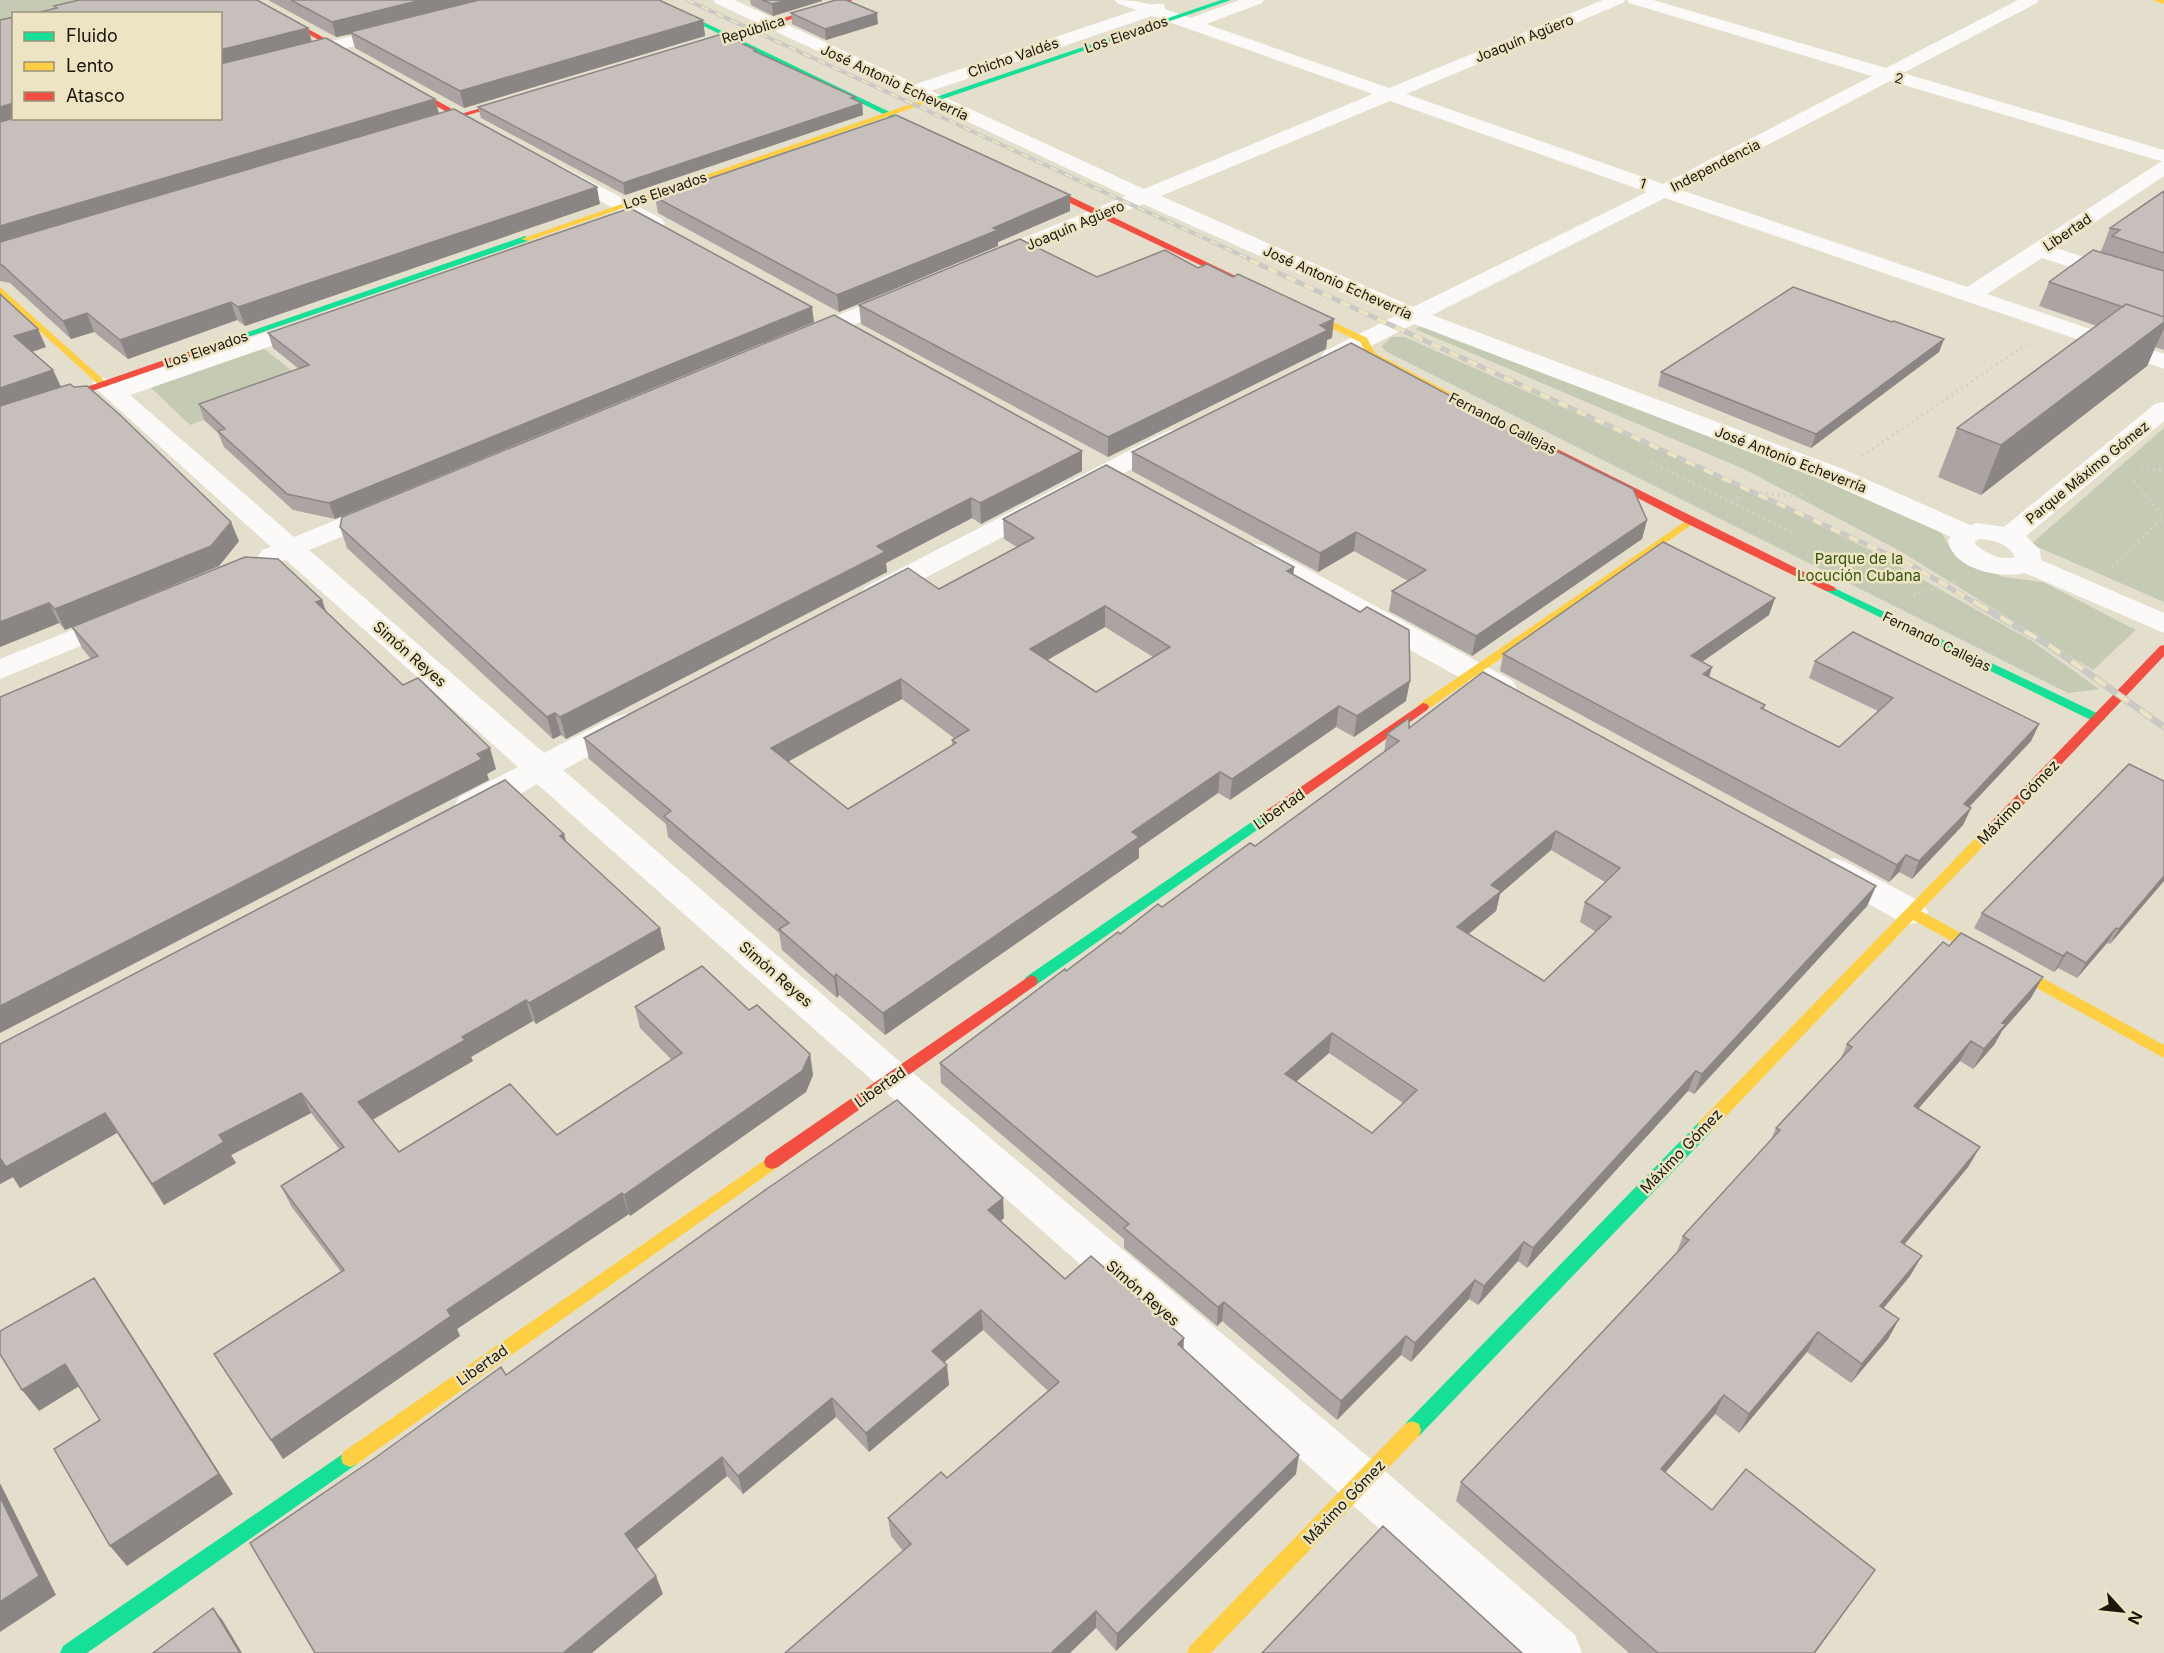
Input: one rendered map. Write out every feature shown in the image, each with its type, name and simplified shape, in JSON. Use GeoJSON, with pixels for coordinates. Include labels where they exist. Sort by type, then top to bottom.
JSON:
{"type":"FeatureCollection","features":[{"type":"Feature","properties":{"kind":"street"},"geometry":{"type":"LineString","coordinates":[[251,0],[490,133]]}},
{"type":"Feature","properties":{"kind":"street"},"geometry":{"type":"LineString","coordinates":[[653,0],[932,135]]}},
{"type":"Feature","properties":{"kind":"street","name":"José Antonio Echeverría"},"geometry":{"type":"LineString","coordinates":[[721,0],[1143,196],[1416,317],[1834,475],[1968,534],[1987,531],[2009,536]]}},
{"type":"Feature","properties":{"kind":"street","name":"República"},"geometry":{"type":"LineString","coordinates":[[670,54],[850,0]]}},
{"type":"Feature","properties":{"kind":"street","name":"1"},"geometry":{"type":"LineString","coordinates":[[1123,0],[1664,191],[2164,362]]}},
{"type":"Feature","properties":{"kind":"street","name":"Chicho Valdés"},"geometry":{"type":"LineString","coordinates":[[913,91],[1183,0]]}},
{"type":"Feature","properties":{"kind":"street","name":"Los Elevados"},"geometry":{"type":"LineString","coordinates":[[0,420],[109,389],[230,340],[1228,0]]}},
{"type":"Feature","properties":{"kind":"street"},"geometry":{"type":"LineString","coordinates":[[1189,24],[1256,0]]}},
{"type":"Feature","properties":{"kind":"street","name":"Joaquín Agüero"},"geometry":{"type":"LineString","coordinates":[[969,269],[1617,0]]}},
{"type":"Feature","properties":{"kind":"street","name":"2"},"geometry":{"type":"LineString","coordinates":[[1635,0],[2164,156]]}},
{"type":"Feature","properties":{"kind":"street","name":"Independencia"},"geometry":{"type":"LineString","coordinates":[[1313,366],[1416,317],[1664,191],[2031,0]]}},
{"type":"Feature","properties":{"kind":"street"},"geometry":{"type":"LineString","coordinates":[[2156,0],[2164,2]]}},
{"type":"Feature","properties":{"kind":"street"},"geometry":{"type":"LineString","coordinates":[[222,74],[413,26]]}},
{"type":"Feature","properties":{"kind":"street"},"geometry":{"type":"LineString","coordinates":[[404,133],[538,93]]}},
{"type":"Feature","properties":{"kind":"street"},"geometry":{"type":"LineString","coordinates":[[109,389],[901,120]]}},
{"type":"Feature","properties":{"kind":"street"},"geometry":{"type":"LineString","coordinates":[[541,160],[676,235]]}},
{"type":"Feature","properties":{"kind":"street","name":"Libertad"},"geometry":{"type":"LineString","coordinates":[[1969,296],[2164,167]]}},
{"type":"Feature","properties":{"kind":"street"},"geometry":{"type":"LineString","coordinates":[[1017,174],[1259,290]]}},
{"type":"Feature","properties":{"kind":"street"},"geometry":{"type":"LineString","coordinates":[[2040,250],[2164,290]]}},
{"type":"Feature","properties":{"kind":"street"},"geometry":{"type":"LineString","coordinates":[[783,346],[926,287]]}},
{"type":"Feature","properties":{"kind":"street","name":"Simón Reyes"},"geometry":{"type":"LineString","coordinates":[[0,290],[109,389],[893,1078],[1363,1482],[1557,1653]]}},
{"type":"Feature","properties":{"kind":"street","name":"Fernando Callejas"},"geometry":{"type":"LineString","coordinates":[[1280,300],[1364,340],[1371,355],[1690,521],[2099,719]]}},
{"type":"Feature","properties":{"kind":"street"},"geometry":{"type":"LineString","coordinates":[[808,307],[869,340]]}},
{"type":"Feature","properties":{"kind":"street","name":"Parque Máximo Gómez"},"geometry":{"type":"LineString","coordinates":[[2009,536],[2164,409]]}},
{"type":"Feature","properties":{"kind":"street"},"geometry":{"type":"LineString","coordinates":[[855,603],[1096,465],[1199,424]]}},
{"type":"Feature","properties":{"kind":"street"},"geometry":{"type":"LineString","coordinates":[[1096,465],[1138,488]]}},
{"type":"Feature","properties":{"kind":"street"},"geometry":{"type":"LineString","coordinates":[[247,566],[400,503]]}},
{"type":"Feature","properties":{"kind":"street","name":"Libertad"},"geometry":{"type":"LineString","coordinates":[[70,1653],[1690,521]]}},
{"type":"Feature","properties":{"kind":"street"},"geometry":{"type":"LineString","coordinates":[[1968,534],[1963,538],[1962,545],[1966,552],[1975,559],[2013,565],[2088,591],[2164,624]]}},
{"type":"Feature","properties":{"kind":"street"},"geometry":{"type":"LineString","coordinates":[[2009,536],[2026,547],[2029,553],[2029,558],[2013,565]]}},
{"type":"Feature","properties":{"kind":"street"},"geometry":{"type":"LineString","coordinates":[[1233,540],[1526,701]]}},
{"type":"Feature","properties":{"kind":"street"},"geometry":{"type":"LineString","coordinates":[[0,670],[140,611]]}},
{"type":"Feature","properties":{"kind":"street","name":"Máximo Gómez"},"geometry":{"type":"LineString","coordinates":[[1197,1653],[2164,649]]}},
{"type":"Feature","properties":{"kind":"street"},"geometry":{"type":"LineString","coordinates":[[445,818],[645,713]]}},
{"type":"Feature","properties":{"kind":"street"},"geometry":{"type":"LineString","coordinates":[[1817,861],[2164,1052]]}},
{"type":"Feature","properties":{"kind":"path"},"geometry":{"type":"LineString","coordinates":[[1690,521],[1750,492],[1798,497],[2055,325]]}},
{"type":"Feature","properties":{"kind":"path"},"geometry":{"type":"LineString","coordinates":[[2088,591],[2163,517],[2124,469]]}},
{"type":"Feature","properties":{"kind":"path"},"geometry":{"type":"LineString","coordinates":[[2134,469],[2164,470]]}},
{"type":"Feature","properties":{"kind":"path"},"geometry":{"type":"LineString","coordinates":[[1871,609],[2013,565]]}},
{"type":"Feature","properties":{"kind":"green space"},"geometry":{"type":"Polygon","coordinates":[[[0,0],[92,0],[39,12],[12,12],[12,19],[0,22],[0,0]]]}},
{"type":"Feature","properties":{"kind":"green space"},"geometry":{"type":"Polygon","coordinates":[[[1421,326],[1801,467],[1941,532],[1956,557],[2003,577],[2043,582],[2136,630],[2093,670],[1900,551],[1746,470],[1415,329],[1421,326]]]}},
{"type":"Feature","properties":{"kind":"green space","name":"Parque de la Locución Cubana"},"geometry":{"type":"Polygon","coordinates":[[[1392,337],[1405,337],[1740,487],[1870,550],[2032,641],[2099,689],[2068,693],[1385,351],[1382,346],[1392,337]]]}},
{"type":"Feature","properties":{"kind":"green space"},"geometry":{"type":"Polygon","coordinates":[[[261,346],[307,383],[190,425],[148,385],[261,346]]]}},
{"type":"Feature","properties":{"kind":"green space"},"geometry":{"type":"Polygon","coordinates":[[[2164,428],[2164,602],[2031,544],[2164,428]]]}},
{"type":"Feature","properties":{"kind":"building"},"geometry":{"type":"Polygon","coordinates":[[[79,0],[257,0],[308,28],[222,50],[222,12],[40,12],[57,8],[54,6],[79,0]]]}},
{"type":"Feature","properties":{"kind":"building"},"geometry":{"type":"Polygon","coordinates":[[[291,0],[421,0],[332,22],[291,0]]]}},
{"type":"Feature","properties":{"kind":"building"},"geometry":{"type":"Polygon","coordinates":[[[479,0],[659,0],[703,20],[460,91],[350,32],[479,0]]]}},
{"type":"Feature","properties":{"kind":"building"},"geometry":{"type":"Polygon","coordinates":[[[762,0],[787,0],[772,4],[762,0]]]}},
{"type":"Feature","properties":{"kind":"building"},"geometry":{"type":"Polygon","coordinates":[[[836,0],[846,0],[877,13],[825,29],[791,13],[836,0]]]}},
{"type":"Feature","properties":{"kind":"building"},"geometry":{"type":"Polygon","coordinates":[[[12,17],[12,104],[0,107],[0,20],[12,17]]]}},
{"type":"Feature","properties":{"kind":"building"},"geometry":{"type":"Polygon","coordinates":[[[722,34],[855,97],[851,98],[862,103],[623,183],[478,107],[722,34]]]}},
{"type":"Feature","properties":{"kind":"building"},"geometry":{"type":"Polygon","coordinates":[[[326,38],[435,99],[0,226],[0,122],[12,119],[222,120],[222,64],[326,38]]]}},
{"type":"Feature","properties":{"kind":"building"},"geometry":{"type":"Polygon","coordinates":[[[454,109],[597,187],[238,307],[231,302],[120,340],[87,313],[63,321],[0,265],[0,242],[454,109]]]}},
{"type":"Feature","properties":{"kind":"building"},"geometry":{"type":"Polygon","coordinates":[[[896,115],[1070,195],[993,228],[998,230],[837,295],[655,197],[896,115]]]}},
{"type":"Feature","properties":{"kind":"building"},"geometry":{"type":"Polygon","coordinates":[[[2164,191],[2164,253],[2112,236],[2120,230],[2110,228],[2164,191]]]}},
{"type":"Feature","properties":{"kind":"building"},"geometry":{"type":"Polygon","coordinates":[[[630,208],[812,307],[329,503],[287,494],[218,431],[225,429],[199,404],[309,365],[268,333],[630,208]]]}},
{"type":"Feature","properties":{"kind":"building"},"geometry":{"type":"Polygon","coordinates":[[[1020,239],[1097,277],[1165,250],[1198,268],[1207,264],[1233,277],[1238,274],[1334,319],[1320,325],[1328,330],[1108,437],[859,305],[1020,239]]]}},
{"type":"Feature","properties":{"kind":"building"},"geometry":{"type":"Polygon","coordinates":[[[2093,250],[2164,271],[2164,317],[2126,304],[2123,307],[2049,282],[2093,250]]]}},
{"type":"Feature","properties":{"kind":"building"},"geometry":{"type":"Polygon","coordinates":[[[1793,287],[1944,339],[1816,434],[1661,372],[1793,287]]]}},
{"type":"Feature","properties":{"kind":"building"},"geometry":{"type":"Polygon","coordinates":[[[0,294],[38,329],[14,336],[53,370],[0,388],[0,294]]]}},
{"type":"Feature","properties":{"kind":"building"},"geometry":{"type":"Polygon","coordinates":[[[2126,304],[2164,317],[2164,322],[2001,445],[1957,428],[2126,304]]]}},
{"type":"Feature","properties":{"kind":"building"},"geometry":{"type":"Polygon","coordinates":[[[834,315],[1082,451],[980,503],[971,498],[877,546],[885,552],[560,717],[555,713],[547,717],[340,527],[342,517],[834,315]]]}},
{"type":"Feature","properties":{"kind":"building"},"geometry":{"type":"Polygon","coordinates":[[[1351,343],[1460,401],[1457,402],[1633,489],[1647,520],[1476,636],[1392,591],[1426,570],[1356,532],[1320,553],[1132,452],[1351,343]]]}},
{"type":"Feature","properties":{"kind":"building"},"geometry":{"type":"Polygon","coordinates":[[[70,384],[74,387],[87,386],[231,522],[211,546],[55,609],[49,603],[0,622],[0,406],[70,384]]]}},
{"type":"Feature","properties":{"kind":"building"},"geometry":{"type":"Polygon","coordinates":[[[1106,465],[1294,567],[1287,571],[1360,612],[1367,607],[1409,630],[1410,681],[1357,716],[1339,706],[1232,779],[1220,772],[1132,832],[1139,837],[883,1013],[836,974],[834,977],[779,929],[789,923],[664,816],[671,811],[584,738],[908,568],[939,589],[1034,538],[1003,519],[1106,465]],[[1105,606],[1030,649],[1096,692],[1170,647],[1105,606]],[[901,679],[771,748],[848,809],[956,743],[952,740],[969,730],[901,679]]]}},
{"type":"Feature","properties":{"kind":"building"},"geometry":{"type":"Polygon","coordinates":[[[1663,542],[1775,598],[1691,656],[1712,667],[1703,674],[1765,705],[1761,708],[1839,747],[1893,698],[1815,661],[1853,632],[2039,724],[1964,804],[1971,808],[1919,861],[1906,855],[1897,865],[1503,654],[1663,542]]]}},
{"type":"Feature","properties":{"kind":"building"},"geometry":{"type":"Polygon","coordinates":[[[245,557],[278,559],[322,600],[316,602],[403,685],[418,678],[490,748],[477,754],[482,759],[0,1006],[0,697],[98,656],[72,627],[245,557]]]}},
{"type":"Feature","properties":{"kind":"building"},"geometry":{"type":"Polygon","coordinates":[[[1483,672],[1876,886],[1702,1074],[1696,1071],[1533,1248],[1524,1242],[1484,1286],[1475,1280],[1415,1343],[1406,1336],[1341,1401],[1224,1302],[1218,1307],[1124,1228],[1129,1224],[940,1063],[1065,969],[1066,971],[1118,932],[1120,934],[1158,904],[1162,907],[1250,843],[1255,846],[1399,741],[1387,734],[1409,718],[1409,728],[1483,672]],[[1556,831],[1491,885],[1501,891],[1457,927],[1544,981],[1611,917],[1585,902],[1620,868],[1556,831]],[[1332,1033],[1285,1074],[1372,1133],[1417,1090],[1332,1033]]]}},
{"type":"Feature","properties":{"kind":"building"},"geometry":{"type":"Polygon","coordinates":[[[2129,764],[2164,781],[2164,876],[2119,929],[2116,928],[2086,963],[2067,952],[2063,956],[1982,913],[2129,764]]]}},
{"type":"Feature","properties":{"kind":"building"},"geometry":{"type":"Polygon","coordinates":[[[505,780],[564,834],[560,836],[660,928],[529,1003],[526,1000],[462,1037],[465,1040],[358,1102],[399,1152],[510,1084],[557,1135],[682,1053],[635,1007],[702,966],[749,1010],[757,1005],[810,1054],[802,1071],[624,1195],[622,1193],[447,1310],[451,1316],[271,1440],[214,1354],[344,1270],[281,1186],[344,1147],[301,1093],[219,1135],[224,1142],[152,1184],[105,1113],[6,1167],[0,1158],[0,1044],[505,780]]]}},
{"type":"Feature","properties":{"kind":"building"},"geometry":{"type":"Polygon","coordinates":[[[1961,933],[2043,977],[2002,1023],[2006,1024],[1984,1049],[1971,1041],[1914,1106],[1980,1147],[1901,1242],[1922,1256],[1880,1306],[1899,1319],[1862,1364],[1818,1332],[1749,1414],[1724,1395],[1661,1469],[1712,1510],[1746,1469],[1875,1570],[1814,1653],[1658,1653],[1461,1482],[1689,1240],[1683,1236],[1780,1130],[1776,1128],[1852,1047],[1847,1044],[1943,942],[1949,946],[1961,933]]]}},
{"type":"Feature","properties":{"kind":"building"},"geometry":{"type":"Polygon","coordinates":[[[897,1100],[1003,1198],[988,1210],[1065,1279],[1091,1256],[1184,1338],[1178,1344],[1299,1455],[1117,1634],[1096,1611],[1051,1653],[785,1653],[911,1544],[888,1518],[941,1472],[947,1478],[1059,1382],[981,1310],[932,1351],[947,1365],[866,1433],[832,1398],[738,1476],[722,1457],[625,1534],[656,1576],[563,1653],[315,1653],[250,1543],[375,1458],[501,1367],[506,1375],[768,1188],[897,1100]]]}},
{"type":"Feature","properties":{"kind":"building"},"geometry":{"type":"Polygon","coordinates":[[[94,1278],[219,1474],[110,1546],[54,1449],[100,1420],[65,1364],[22,1390],[0,1354],[0,1331],[94,1278]]]}},
{"type":"Feature","properties":{"kind":"building"},"geometry":{"type":"Polygon","coordinates":[[[0,1497],[39,1576],[0,1602],[0,1497]]]}},
{"type":"Feature","properties":{"kind":"building"},"geometry":{"type":"Polygon","coordinates":[[[1383,1526],[1522,1653],[1262,1653],[1383,1526]]]}},
{"type":"Feature","properties":{"kind":"building"},"geometry":{"type":"Polygon","coordinates":[[[213,1608],[240,1653],[153,1653],[213,1608]]]}},
{"type":"Feature","properties":{"kind":"railway"},"geometry":{"type":"LineString","coordinates":[[687,0],[1254,261]]}},
{"type":"Feature","properties":{"kind":"railway"},"geometry":{"type":"LineString","coordinates":[[1250,260],[1911,565],[1979,605]]}},
{"type":"Feature","properties":{"kind":"railway"},"geometry":{"type":"LineString","coordinates":[[1976,603],[2050,646],[2164,727]]}},
{"type":"Feature","properties":{"kind":"traffic: fast"},"geometry":{"type":"LineString","coordinates":[[653,0],[923,130]]}},
{"type":"Feature","properties":{"kind":"traffic: fast"},"geometry":{"type":"LineString","coordinates":[[937,98],[1228,0]]}},
{"type":"Feature","properties":{"kind":"traffic: fast"},"geometry":{"type":"LineString","coordinates":[[190,354],[525,239]]}},
{"type":"Feature","properties":{"kind":"traffic: fast"},"geometry":{"type":"LineString","coordinates":[[1830,589],[2099,719]]}},
{"type":"Feature","properties":{"kind":"traffic: fast"},"geometry":{"type":"LineString","coordinates":[[1031,981],[1272,813]]}},
{"type":"Feature","properties":{"kind":"traffic: fast"},"geometry":{"type":"LineString","coordinates":[[1412,1430],[1705,1127]]}},
{"type":"Feature","properties":{"kind":"traffic: fast"},"geometry":{"type":"LineString","coordinates":[[70,1653],[350,1458]]}},
{"type":"Feature","properties":{"kind":"traffic: slow"},"geometry":{"type":"LineString","coordinates":[[2156,0],[2164,2]]}},
{"type":"Feature","properties":{"kind":"traffic: slow"},"geometry":{"type":"LineString","coordinates":[[525,239],[937,98]]}},
{"type":"Feature","properties":{"kind":"traffic: slow"},"geometry":{"type":"LineString","coordinates":[[0,290],[104,385]]}},
{"type":"Feature","properties":{"kind":"traffic: slow"},"geometry":{"type":"LineString","coordinates":[[1292,306],[1364,340],[1371,355],[1557,452]]}},
{"type":"Feature","properties":{"kind":"traffic: slow"},"geometry":{"type":"LineString","coordinates":[[1423,707],[1690,521]]}},
{"type":"Feature","properties":{"kind":"traffic: slow"},"geometry":{"type":"LineString","coordinates":[[1705,1127],[1996,825]]}},
{"type":"Feature","properties":{"kind":"traffic: slow"},"geometry":{"type":"LineString","coordinates":[[1911,912],[2164,1052]]}},
{"type":"Feature","properties":{"kind":"traffic: slow"},"geometry":{"type":"LineString","coordinates":[[350,1458],[772,1162]]}},
{"type":"Feature","properties":{"kind":"traffic: slow"},"geometry":{"type":"LineString","coordinates":[[1197,1653],[1412,1430]]}},
{"type":"Feature","properties":{"kind":"traffic: jam"},"geometry":{"type":"LineString","coordinates":[[251,0],[460,116]]}},
{"type":"Feature","properties":{"kind":"traffic: jam"},"geometry":{"type":"LineString","coordinates":[[685,49],[850,0]]}},
{"type":"Feature","properties":{"kind":"traffic: jam"},"geometry":{"type":"LineString","coordinates":[[421,128],[521,98]]}},
{"type":"Feature","properties":{"kind":"traffic: jam"},"geometry":{"type":"LineString","coordinates":[[1029,180],[1245,283]]}},
{"type":"Feature","properties":{"kind":"traffic: jam"},"geometry":{"type":"LineString","coordinates":[[0,420],[190,354]]}},
{"type":"Feature","properties":{"kind":"traffic: jam"},"geometry":{"type":"LineString","coordinates":[[1557,452],[1690,521],[1830,589]]}},
{"type":"Feature","properties":{"kind":"traffic: jam"},"geometry":{"type":"LineString","coordinates":[[1996,825],[2164,649]]}},
{"type":"Feature","properties":{"kind":"traffic: jam"},"geometry":{"type":"LineString","coordinates":[[1272,813],[1423,707]]}},
{"type":"Feature","properties":{"kind":"traffic: jam"},"geometry":{"type":"LineString","coordinates":[[772,1162],[1031,981]]}}]}
